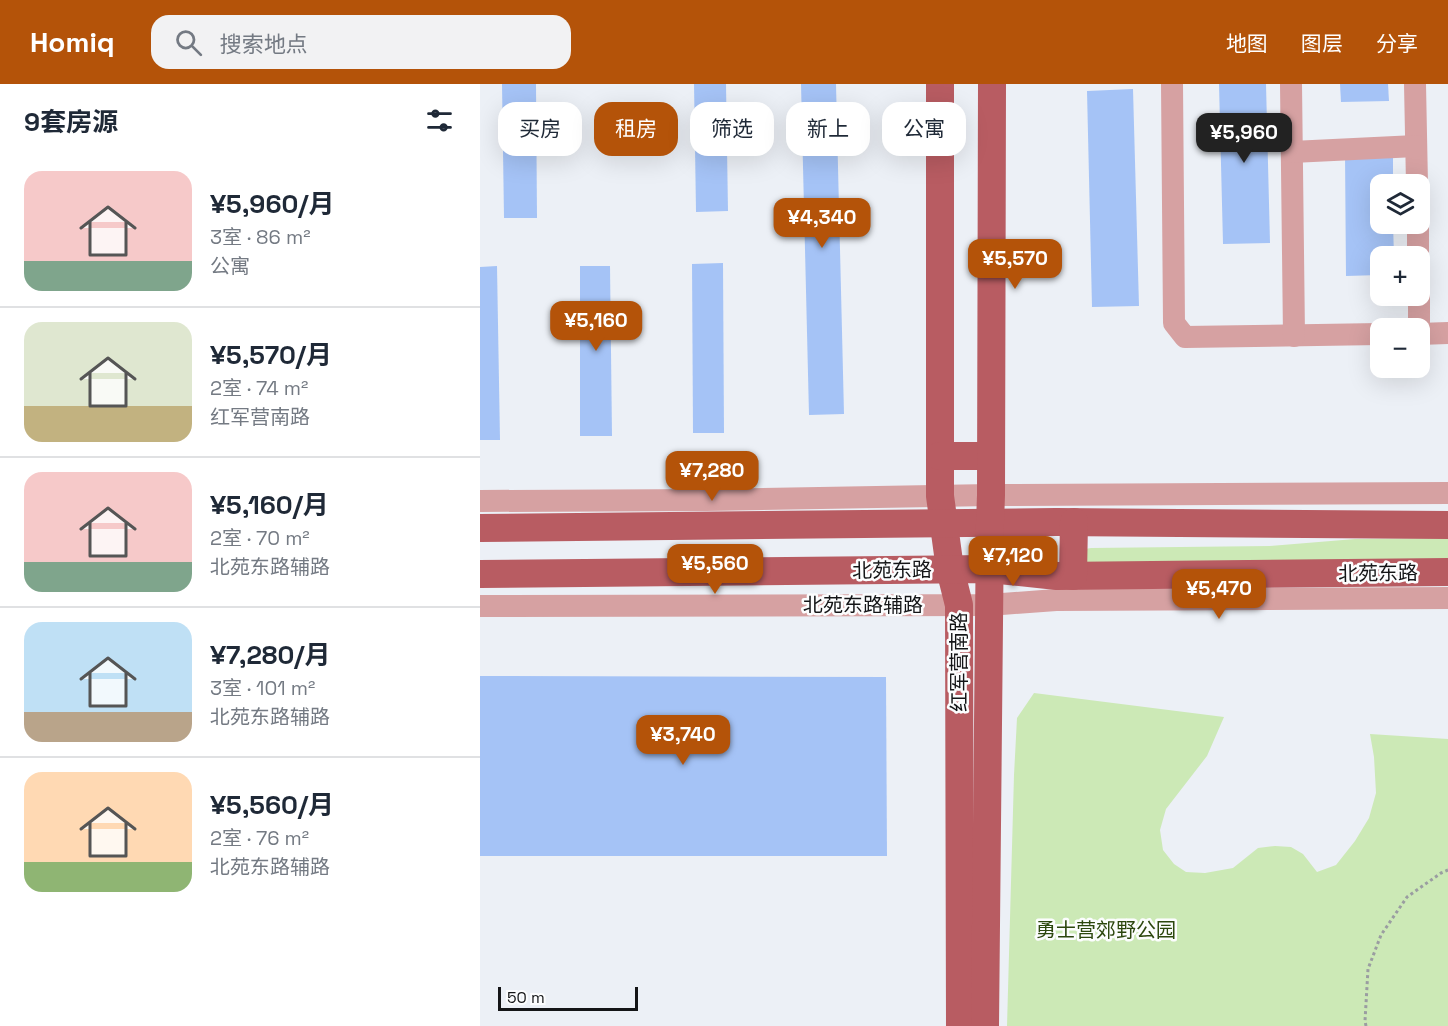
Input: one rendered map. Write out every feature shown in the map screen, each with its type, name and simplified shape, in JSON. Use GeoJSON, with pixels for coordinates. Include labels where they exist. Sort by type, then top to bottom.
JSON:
{"type":"FeatureCollection","features":[{"type":"Feature","properties":{"kind":"main road","name":"红军营南路"},"geometry":{"type":"LineString","coordinates":[[940,84],[940,456],[942,510],[950,569],[959,605],[960,1026]]}},
{"type":"Feature","properties":{"kind":"main road","name":"红军营南路"},"geometry":{"type":"LineString","coordinates":[[986,1026],[992,84]]}},
{"type":"Feature","properties":{"kind":"main road"},"geometry":{"type":"LineString","coordinates":[[940,456],[991,456]]}},
{"type":"Feature","properties":{"kind":"main road"},"geometry":{"type":"LineString","coordinates":[[480,528],[862,524],[942,510],[991,509],[1074,522],[1448,525]]}},
{"type":"Feature","properties":{"kind":"main road"},"geometry":{"type":"LineString","coordinates":[[1073,576],[1074,522]]}},
{"type":"Feature","properties":{"kind":"main road"},"geometry":{"type":"LineString","coordinates":[[862,524],[862,570]]}},
{"type":"Feature","properties":{"kind":"main road","name":"北苑东路"},"geometry":{"type":"LineString","coordinates":[[480,574],[950,569],[989,569],[1057,576],[1448,572]]}},
{"type":"Feature","properties":{"kind":"street"},"geometry":{"type":"LineString","coordinates":[[1172,84],[1174,323],[1185,337],[1370,334]]}},
{"type":"Feature","properties":{"kind":"street"},"geometry":{"type":"LineString","coordinates":[[1291,84],[1294,336]]}},
{"type":"Feature","properties":{"kind":"street"},"geometry":{"type":"LineString","coordinates":[[1415,84],[1417,174]]}},
{"type":"Feature","properties":{"kind":"street"},"geometry":{"type":"LineString","coordinates":[[1292,152],[1416,146]]}},
{"type":"Feature","properties":{"kind":"street"},"geometry":{"type":"LineString","coordinates":[[1430,334],[1448,333]]}},
{"type":"Feature","properties":{"kind":"street"},"geometry":{"type":"LineString","coordinates":[[991,509],[1448,493]]}},
{"type":"Feature","properties":{"kind":"street"},"geometry":{"type":"LineString","coordinates":[[480,501],[695,500],[942,510]]}},
{"type":"Feature","properties":{"kind":"street","name":"北苑东路辅路"},"geometry":{"type":"LineString","coordinates":[[480,606],[989,605],[1056,600],[1448,598]]}},
{"type":"Feature","properties":{"kind":"path"},"geometry":{"type":"LineString","coordinates":[[1366,1026],[1368,969],[1381,935],[1407,897],[1448,870]]}},
{"type":"Feature","properties":{"kind":"green space"},"geometry":{"type":"Polygon","coordinates":[[[1448,538],[1448,562],[1086,565],[1085,549],[1270,546],[1355,539],[1448,538]]]}},
{"type":"Feature","properties":{"kind":"green space","name":"勇士营郊野公园"},"geometry":{"type":"Polygon","coordinates":[[[1034,693],[1224,717],[1207,756],[1166,809],[1160,830],[1163,850],[1174,864],[1186,872],[1205,873],[1233,868],[1258,848],[1275,846],[1291,847],[1303,854],[1317,872],[1336,865],[1369,818],[1376,793],[1370,734],[1448,739],[1448,1026],[1007,1026],[1017,718],[1034,693]]]}},
{"type":"Feature","properties":{"kind":"building"},"geometry":{"type":"Polygon","coordinates":[[[502,84],[536,84],[536,102],[502,102],[502,84]]]}},
{"type":"Feature","properties":{"kind":"building"},"geometry":{"type":"Polygon","coordinates":[[[694,84],[726,84],[726,102],[694,102],[694,84]]]}},
{"type":"Feature","properties":{"kind":"building"},"geometry":{"type":"Polygon","coordinates":[[[801,84],[836,84],[836,102],[801,102],[801,84]]]}},
{"type":"Feature","properties":{"kind":"building"},"geometry":{"type":"Polygon","coordinates":[[[1219,84],[1266,84],[1270,243],[1223,244],[1219,84]]]}},
{"type":"Feature","properties":{"kind":"building"},"geometry":{"type":"Polygon","coordinates":[[[1340,84],[1388,84],[1389,101],[1341,102],[1340,84]]]}},
{"type":"Feature","properties":{"kind":"building"},"geometry":{"type":"Polygon","coordinates":[[[1133,89],[1139,306],[1092,307],[1087,91],[1133,89]]]}},
{"type":"Feature","properties":{"kind":"building"},"geometry":{"type":"Polygon","coordinates":[[[1393,152],[1393,174],[1370,174],[1370,234],[1393,234],[1394,246],[1370,246],[1370,275],[1346,276],[1345,153],[1393,152]]]}},
{"type":"Feature","properties":{"kind":"building"},"geometry":{"type":"Polygon","coordinates":[[[503,156],[537,156],[537,218],[504,218],[503,156]]]}},
{"type":"Feature","properties":{"kind":"building"},"geometry":{"type":"Polygon","coordinates":[[[695,156],[727,156],[728,211],[696,212],[695,156]]]}},
{"type":"Feature","properties":{"kind":"building"},"geometry":{"type":"Polygon","coordinates":[[[803,156],[838,156],[844,414],[809,415],[803,156]]]}},
{"type":"Feature","properties":{"kind":"building"},"geometry":{"type":"Polygon","coordinates":[[[723,263],[724,433],[693,433],[692,264],[723,263]]]}},
{"type":"Feature","properties":{"kind":"building"},"geometry":{"type":"Polygon","coordinates":[[[497,266],[500,440],[480,440],[480,267],[497,266]]]}},
{"type":"Feature","properties":{"kind":"building"},"geometry":{"type":"Polygon","coordinates":[[[580,266],[610,266],[612,436],[580,436],[580,266]]]}},
{"type":"Feature","properties":{"kind":"building"},"geometry":{"type":"Polygon","coordinates":[[[480,676],[886,677],[887,856],[480,856],[480,676]]]}}]}
